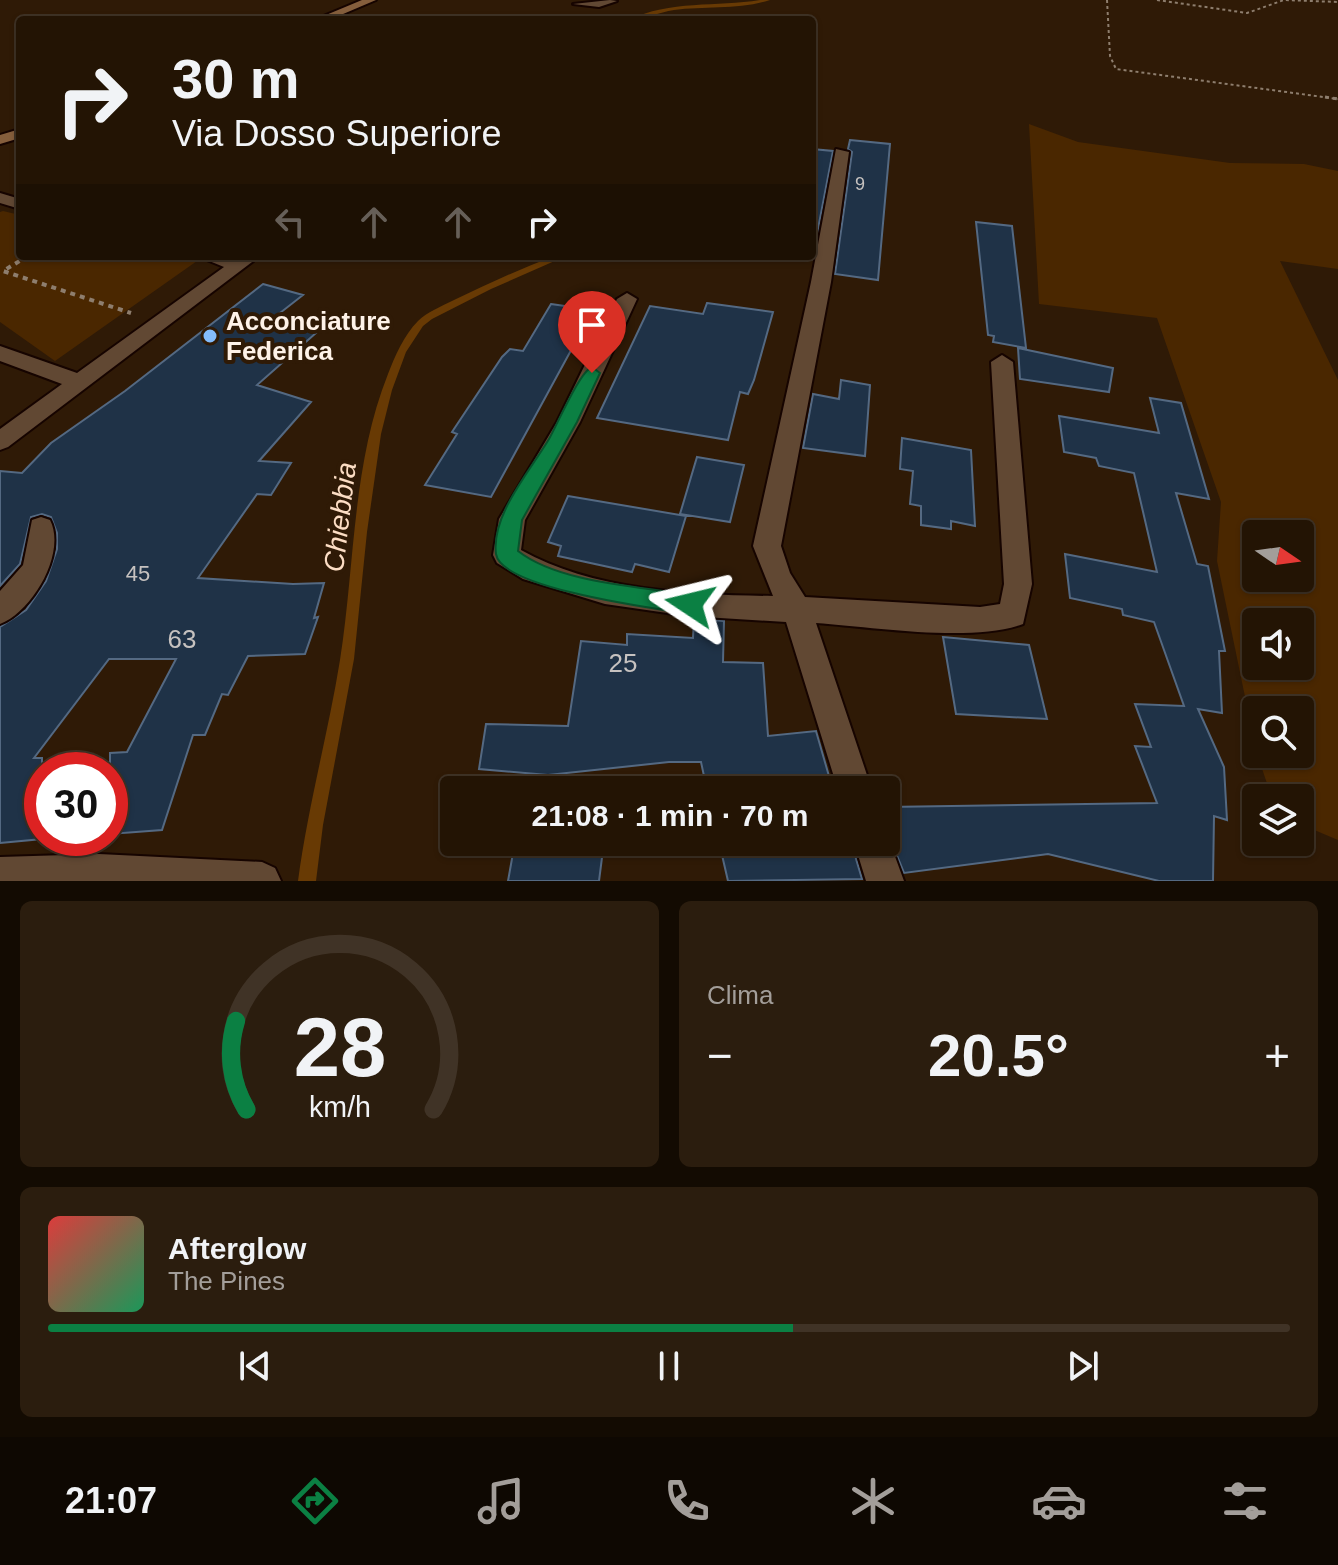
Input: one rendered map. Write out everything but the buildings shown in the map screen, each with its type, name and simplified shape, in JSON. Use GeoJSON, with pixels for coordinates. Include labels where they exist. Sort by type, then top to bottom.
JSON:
{"type":"FeatureCollection","features":[{"type":"Feature","properties":{"kind":"main road"},"geometry":{"type":"LineString","coordinates":[[329,16],[371,0]]}},
{"type":"Feature","properties":{"kind":"street"},"geometry":{"type":"LineString","coordinates":[[841,152],[821,282],[767,546],[777,577],[797,609],[851,776]]}},
{"type":"Feature","properties":{"kind":"street"},"geometry":{"type":"LineString","coordinates":[[0,441],[244,260]]}},
{"type":"Feature","properties":{"kind":"street"},"geometry":{"type":"LineString","coordinates":[[627,299],[568,422],[512,519],[507,555],[528,571],[597,589],[721,609],[797,609],[980,620],[1013,615],[1018,584],[1002,362]]}},
{"type":"Feature","properties":{"kind":"street"},"geometry":{"type":"LineString","coordinates":[[0,353],[77,381]]}},
{"type":"Feature","properties":{"kind":"street"},"geometry":{"type":"LineString","coordinates":[[0,611],[37,569],[41,528]]}},
{"type":"Feature","properties":{"kind":"street"},"geometry":{"type":"LineString","coordinates":[[877,856],[885,881]]}},
{"type":"Feature","properties":{"kind":"street"},"geometry":{"type":"LineString","coordinates":[[0,876],[75,871],[208,875],[262,881]]}},
{"type":"Feature","properties":{"kind":"lane"},"geometry":{"type":"LineString","coordinates":[[598,0],[614,1]]}},
{"type":"Feature","properties":{"kind":"lane"},"geometry":{"type":"LineString","coordinates":[[576,4],[599,5],[622,0]]}},
{"type":"Feature","properties":{"kind":"path"},"geometry":{"type":"LineString","coordinates":[[1107,0],[1110,56],[1116,69],[1338,99]]}},
{"type":"Feature","properties":{"kind":"path"},"geometry":{"type":"LineString","coordinates":[[1157,0],[1247,13],[1270,2],[1338,2]]}},
{"type":"Feature","properties":{"kind":"path"},"geometry":{"type":"LineString","coordinates":[[2,273],[22,260]]}},
{"type":"Feature","properties":{"kind":"path"},"geometry":{"type":"LineString","coordinates":[[2,273],[159,322]]}},
{"type":"Feature","properties":{"kind":"shaded area"},"geometry":{"type":"Polygon","coordinates":[[[1029,124],[1078,142],[1230,163],[1304,164],[1338,171],[1338,269],[1280,261],[1338,380],[1338,840],[1314,830],[1314,784],[1267,784],[1262,768],[1314,768],[1314,696],[1245,696],[1217,561],[1221,502],[1157,318],[1039,304],[1029,124]]]}},
{"type":"Feature","properties":{"kind":"shaded area"},"geometry":{"type":"Polygon","coordinates":[[[0,212],[16,214],[16,260],[197,261],[55,361],[0,322],[0,212]]]}},
{"type":"Feature","properties":{"kind":"waterway","name":"Chiebbia"},"geometry":{"type":"LineString","coordinates":[[643,16],[665,10],[768,0]]}},
{"type":"Feature","properties":{"kind":"waterway","name":"Chiebbia"},"geometry":{"type":"LineString","coordinates":[[307,881],[347,659],[375,434],[401,352],[420,324],[429,317],[488,287],[552,260]]}},
{"type":"Feature","properties":{"kind":"place","name":"Acconciature Federica"},"geometry":{"type":"Point","coordinates":[210,336]}},
{"type":"Feature","properties":{"kind":"route"},"geometry":{"type":"LineString","coordinates":[[592,373],[568,422],[512,519],[507,555],[528,571],[597,589],[690,604]]}}]}
